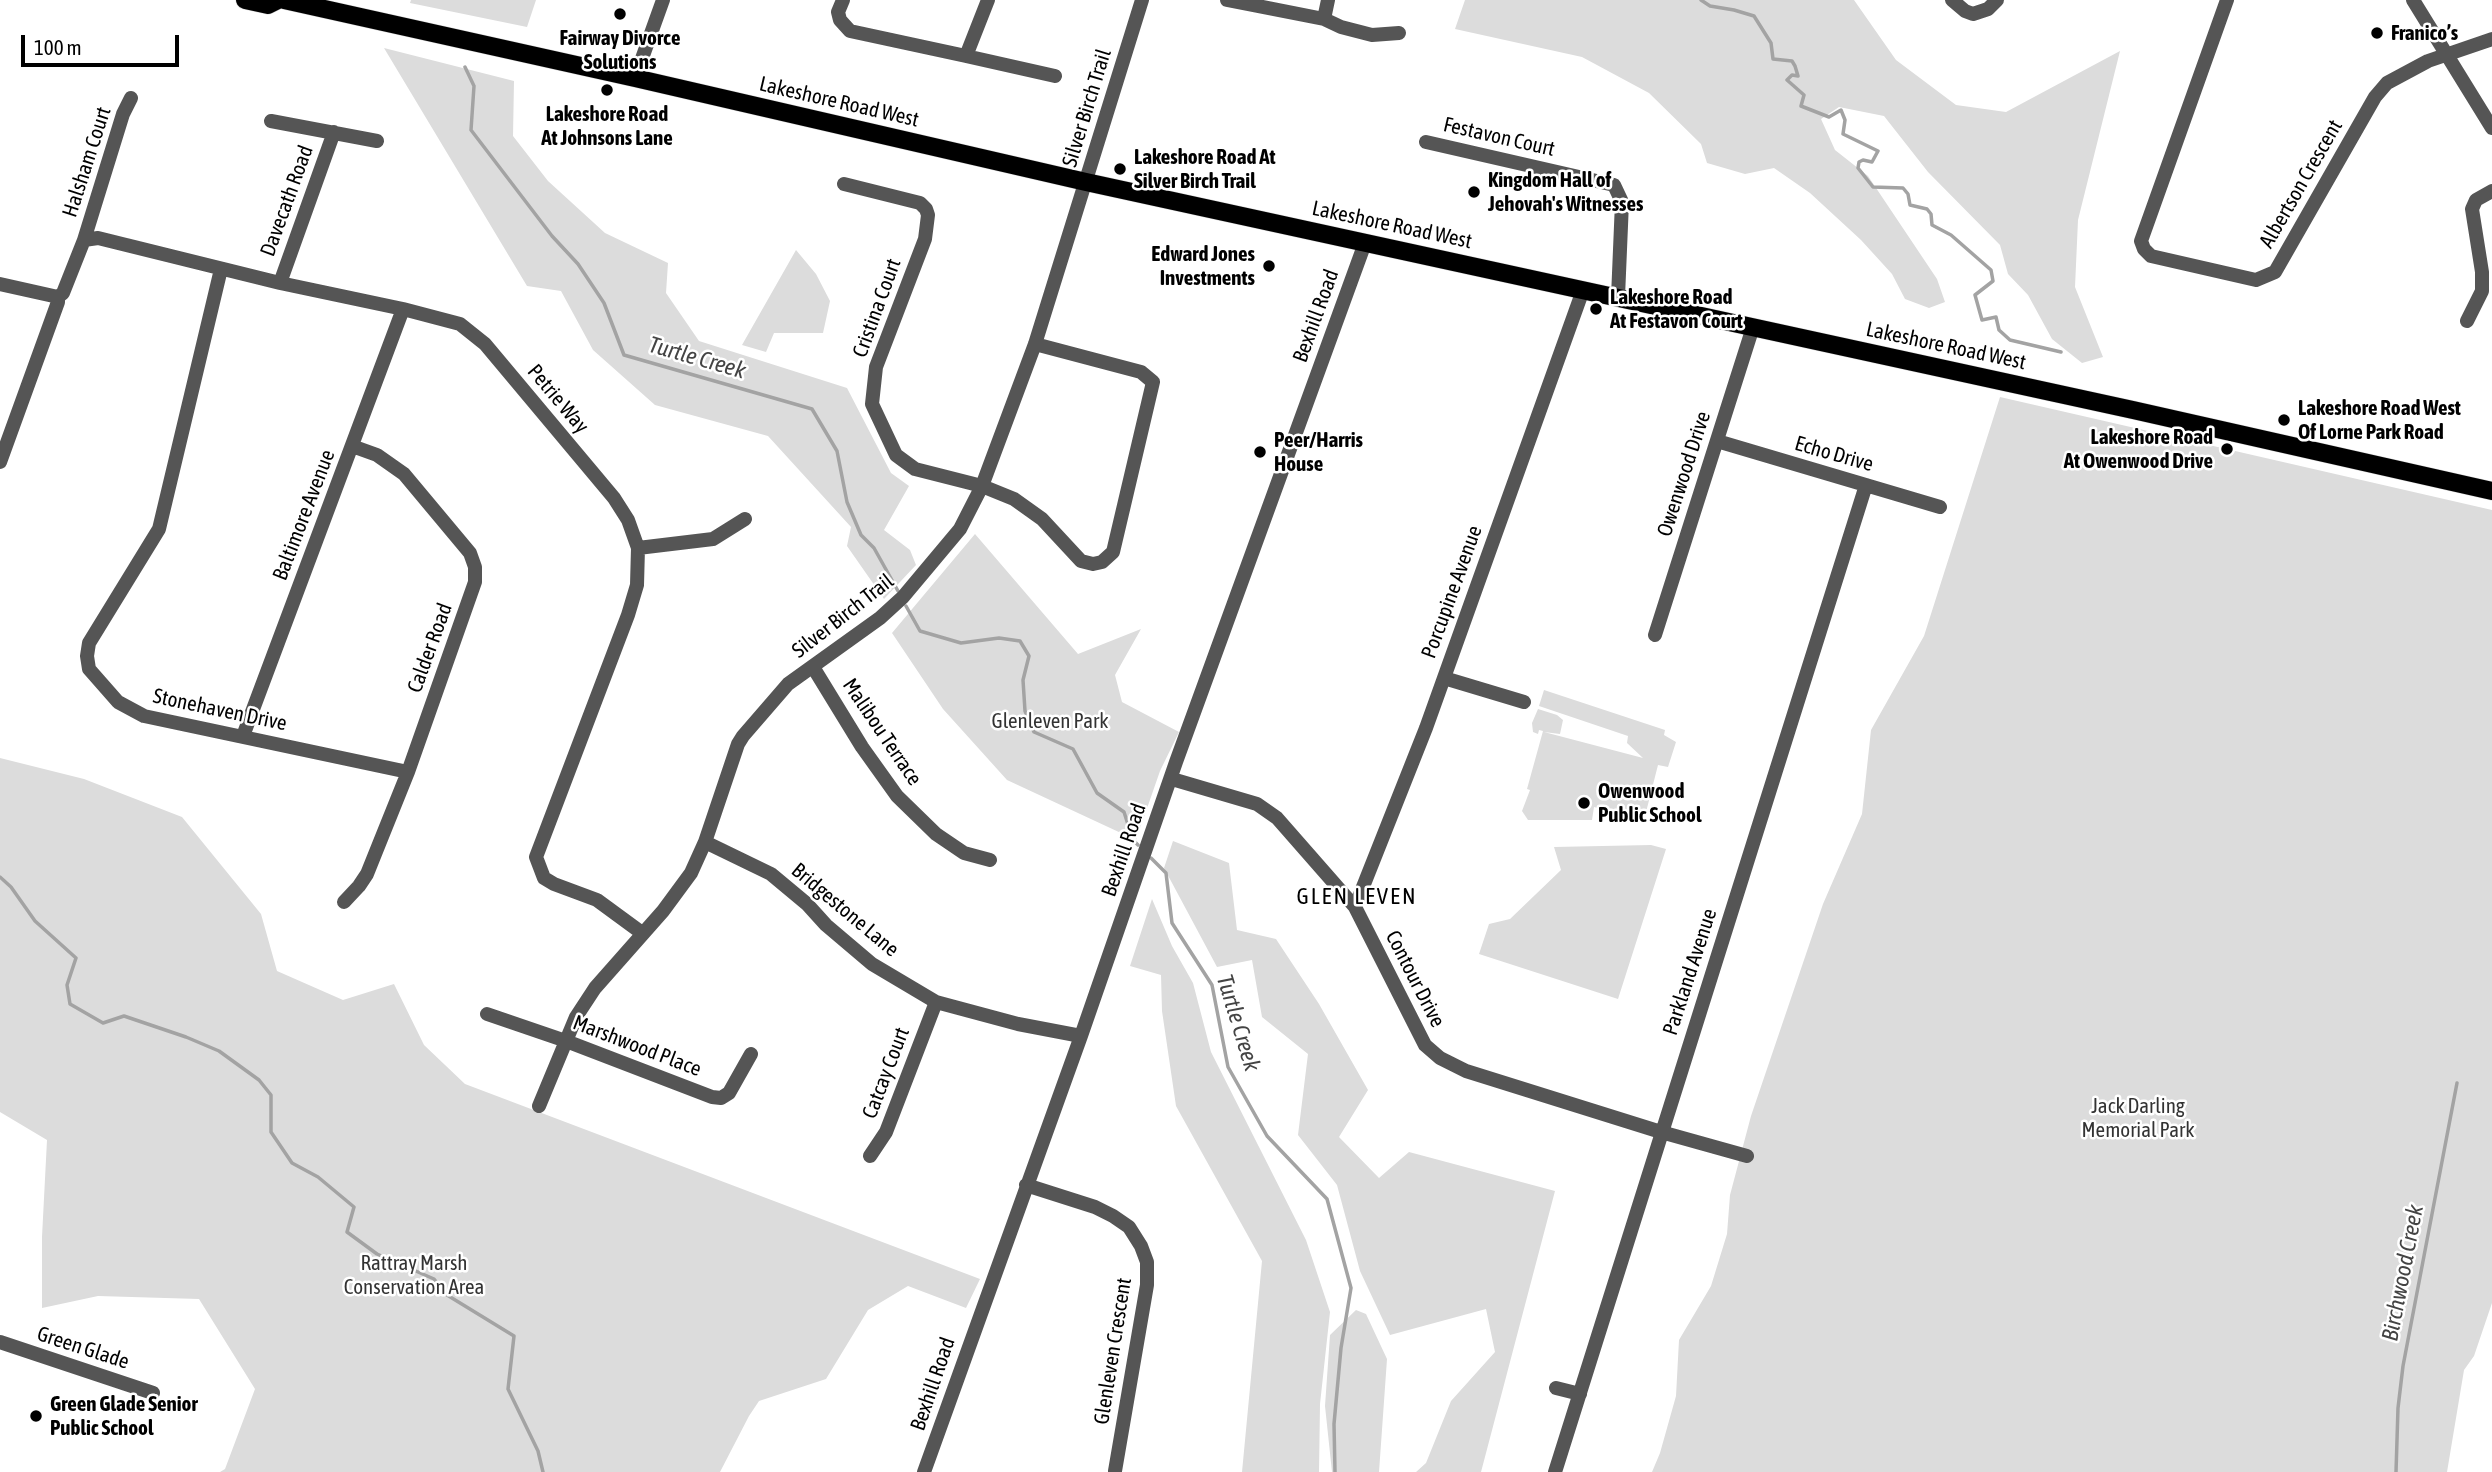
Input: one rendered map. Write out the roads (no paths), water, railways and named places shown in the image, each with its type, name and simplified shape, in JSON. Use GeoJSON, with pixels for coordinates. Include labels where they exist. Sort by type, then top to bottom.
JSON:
{"type":"FeatureCollection","features":[{"type":"Feature","properties":{"kind":"main road"},"geometry":{"type":"LineString","coordinates":[[246,0],[268,5],[278,0]]}},
{"type":"Feature","properties":{"kind":"main road","name":"Lakeshore Road West"},"geometry":{"type":"LineString","coordinates":[[284,0],[1086,183],[2492,491]]}},
{"type":"Feature","properties":{"kind":"street"},"geometry":{"type":"LineString","coordinates":[[635,78],[663,0]]}},
{"type":"Feature","properties":{"kind":"street"},"geometry":{"type":"LineString","coordinates":[[843,0],[838,12],[840,20],[850,31],[1055,76]]}},
{"type":"Feature","properties":{"kind":"street"},"geometry":{"type":"LineString","coordinates":[[966,56],[988,0]]}},
{"type":"Feature","properties":{"kind":"street","name":"Silver Birch Trail"},"geometry":{"type":"LineString","coordinates":[[539,1106],[576,1017],[595,988],[663,911],[691,873],[705,842],[738,744],[788,684],[880,618],[915,585],[960,529],[982,486],[1035,344],[1142,0]]}},
{"type":"Feature","properties":{"kind":"street"},"geometry":{"type":"LineString","coordinates":[[1227,0],[1324,19],[1372,35],[1399,33]]}},
{"type":"Feature","properties":{"kind":"street"},"geometry":{"type":"LineString","coordinates":[[1324,19],[1328,0]]}},
{"type":"Feature","properties":{"kind":"street"},"geometry":{"type":"LineString","coordinates":[[1952,0],[1973,14],[1988,9],[1997,0]]}},
{"type":"Feature","properties":{"kind":"street","name":"Albertson Crescent"},"geometry":{"type":"LineString","coordinates":[[2227,0],[2141,242],[2151,256],[2256,280],[2275,272],[2375,97],[2386,83],[2428,61],[2447,56]]}},
{"type":"Feature","properties":{"kind":"street"},"geometry":{"type":"LineString","coordinates":[[2413,0],[2492,128]]}},
{"type":"Feature","properties":{"kind":"street"},"geometry":{"type":"LineString","coordinates":[[2447,56],[2492,39]]}},
{"type":"Feature","properties":{"kind":"street","name":"Halsham Court"},"geometry":{"type":"LineString","coordinates":[[84,240],[123,114],[131,98]]}},
{"type":"Feature","properties":{"kind":"street"},"geometry":{"type":"LineString","coordinates":[[271,121],[377,141]]}},
{"type":"Feature","properties":{"kind":"street","name":"Davecath Road"},"geometry":{"type":"LineString","coordinates":[[280,284],[334,132]]}},
{"type":"Feature","properties":{"kind":"street","name":"Festavon Court"},"geometry":{"type":"LineString","coordinates":[[1426,142],[1614,185],[1622,202],[1618,298]]}},
{"type":"Feature","properties":{"kind":"street","name":"Cristina Court"},"geometry":{"type":"LineString","coordinates":[[844,184],[920,203],[928,215],[925,239],[876,368],[872,404],[881,426],[896,455],[915,469],[982,486]]}},
{"type":"Feature","properties":{"kind":"street"},"geometry":{"type":"LineString","coordinates":[[2467,321],[2482,291],[2482,272],[2472,209],[2476,201],[2492,191]]}},
{"type":"Feature","properties":{"kind":"street","name":"Petrie Way"},"geometry":{"type":"LineString","coordinates":[[84,240],[98,238],[280,284],[403,309],[460,324],[485,344],[614,498],[628,520],[638,548],[637,584],[628,615],[536,858],[544,878],[597,900],[642,933]]}},
{"type":"Feature","properties":{"kind":"street"},"geometry":{"type":"LineString","coordinates":[[0,461],[58,297],[63,293],[84,240]]}},
{"type":"Feature","properties":{"kind":"street","name":"Bexhill Road"},"geometry":{"type":"LineString","coordinates":[[924,1472],[1172,779],[1175,762],[1366,243]]}},
{"type":"Feature","properties":{"kind":"street","name":"Stonehaven Drive"},"geometry":{"type":"LineString","coordinates":[[221,269],[159,529],[89,643],[89,669],[118,702],[144,716],[408,772]]}},
{"type":"Feature","properties":{"kind":"street"},"geometry":{"type":"LineString","coordinates":[[0,284],[58,297]]}},
{"type":"Feature","properties":{"kind":"street","name":"Porcupine Avenue"},"geometry":{"type":"LineString","coordinates":[[1355,907],[1444,678],[1583,290]]}},
{"type":"Feature","properties":{"kind":"street","name":"Baltimore Avenue"},"geometry":{"type":"LineString","coordinates":[[243,736],[403,309]]}},
{"type":"Feature","properties":{"kind":"street","name":"Owenwood Drive"},"geometry":{"type":"LineString","coordinates":[[1655,635],[1753,327]]}},
{"type":"Feature","properties":{"kind":"street"},"geometry":{"type":"LineString","coordinates":[[982,486],[1014,499],[1042,519],[1081,561],[1093,564],[1102,562],[1113,552],[1153,382],[1141,372],[1035,344]]}},
{"type":"Feature","properties":{"kind":"street","name":"Echo Drive"},"geometry":{"type":"LineString","coordinates":[[1717,441],[1940,507]]}},
{"type":"Feature","properties":{"kind":"street","name":"Calder Road"},"geometry":{"type":"LineString","coordinates":[[344,902],[367,874],[408,772],[473,592],[475,567],[470,553],[404,474],[377,455],[352,446]]}},
{"type":"Feature","properties":{"kind":"street","name":"Parkland Avenue"},"geometry":{"type":"LineString","coordinates":[[1555,1472],[1866,485]]}},
{"type":"Feature","properties":{"kind":"street"},"geometry":{"type":"LineString","coordinates":[[638,548],[713,539],[745,519]]}},
{"type":"Feature","properties":{"kind":"street","name":"Malibou Terrace"},"geometry":{"type":"LineString","coordinates":[[813,667],[880,774],[897,796],[945,840],[964,853],[990,860]]}},
{"type":"Feature","properties":{"kind":"street"},"geometry":{"type":"LineString","coordinates":[[1444,678],[1524,702]]}},
{"type":"Feature","properties":{"kind":"street","name":"Contour Drive"},"geometry":{"type":"LineString","coordinates":[[1172,779],[1257,804],[1268,810],[1355,907],[1425,1045],[1440,1058],[1466,1071],[1747,1156]]}},
{"type":"Feature","properties":{"kind":"street","name":"Bridgestone Lane"},"geometry":{"type":"LineString","coordinates":[[705,842],[771,874],[872,964],[936,1002],[1018,1024],[1081,1036]]}},
{"type":"Feature","properties":{"kind":"street","name":"Catcay Court"},"geometry":{"type":"LineString","coordinates":[[870,1156],[886,1132],[936,1002]]}},
{"type":"Feature","properties":{"kind":"street","name":"Marshwood Place"},"geometry":{"type":"LineString","coordinates":[[487,1014],[712,1097],[722,1098],[729,1093],[751,1054]]}},
{"type":"Feature","properties":{"kind":"street","name":"Glenleven Crescent"},"geometry":{"type":"LineString","coordinates":[[1026,1185],[1095,1207],[1112,1216],[1129,1227],[1147,1262],[1147,1285],[1115,1471]]}},
{"type":"Feature","properties":{"kind":"street","name":"Green Glade"},"geometry":{"type":"LineString","coordinates":[[0,1342],[153,1393]]}},
{"type":"Feature","properties":{"kind":"street"},"geometry":{"type":"LineString","coordinates":[[1556,1388],[1580,1395]]}},
{"type":"Feature","properties":{"kind":"waterway","name":"Birchwood Creek"},"geometry":{"type":"LineString","coordinates":[[1701,0],[1710,6],[1754,16],[1771,43],[1773,59],[1792,61],[1795,66],[1798,76],[1792,75],[1787,80],[1804,95],[1801,106],[1829,117],[1841,110],[1845,120],[1843,134],[1878,151],[1872,162],[1863,160],[1859,162],[1858,168],[1873,187],[1903,188],[1908,194],[1910,205],[1927,209],[1931,214],[1932,225],[1951,235],[1991,270],[1993,281],[1975,295],[1982,320],[1996,317],[1999,330],[2010,340],[2061,352]]}},
{"type":"Feature","properties":{"kind":"waterway","name":"Turtle Creek"},"geometry":{"type":"LineString","coordinates":[[465,67],[474,86],[471,130],[552,236],[578,264],[604,303],[624,355],[812,409],[837,451],[847,502],[861,535],[874,548],[898,591]]}},
{"type":"Feature","properties":{"kind":"waterway","name":"Turtle Creek"},"geometry":{"type":"LineString","coordinates":[[906,606],[920,631],[961,643],[999,638],[1020,641],[1029,656],[1023,680],[1025,711],[1034,732],[1073,749],[1097,793],[1124,812],[1133,840],[1138,845]]}},
{"type":"Feature","properties":{"kind":"waterway","name":"Turtle Creek"},"geometry":{"type":"LineString","coordinates":[[1151,858],[1166,873],[1172,923],[1212,985],[1228,1067],[1267,1136],[1327,1199],[1351,1288],[1341,1348],[1334,1424],[1335,1472]]}},
{"type":"Feature","properties":{"kind":"waterway"},"geometry":{"type":"LineString","coordinates":[[0,877],[11,887],[35,921],[76,958],[67,985],[70,1004],[103,1023],[124,1016],[186,1037],[219,1051],[259,1080],[271,1095],[271,1132],[292,1163],[318,1177],[354,1207],[347,1232],[377,1254],[434,1279],[447,1295],[514,1336],[508,1389],[538,1451],[543,1472]]}},
{"type":"Feature","properties":{"kind":"waterway","name":"Birchwood Creek"},"geometry":{"type":"LineString","coordinates":[[2396,1472],[2398,1408],[2403,1366],[2457,1083]]}},
{"type":"Feature","properties":{"kind":"place","name":"Fairway Divorce Solutions"},"geometry":{"type":"Point","coordinates":[620,14]}},
{"type":"Feature","properties":{"kind":"place","name":"Franico’s"},"geometry":{"type":"Point","coordinates":[2377,33]}},
{"type":"Feature","properties":{"kind":"place","name":"Lakeshore Road At Johnsons Lane"},"geometry":{"type":"Point","coordinates":[607,90]}},
{"type":"Feature","properties":{"kind":"place","name":"Lakeshore Road At Silver Birch Trail"},"geometry":{"type":"Point","coordinates":[1120,169]}},
{"type":"Feature","properties":{"kind":"place","name":"Kingdom Hall of Jehovah's Witnesses"},"geometry":{"type":"Point","coordinates":[1474,192]}},
{"type":"Feature","properties":{"kind":"place","name":"Edward Jones Investments"},"geometry":{"type":"Point","coordinates":[1269,266]}},
{"type":"Feature","properties":{"kind":"place","name":"Lakeshore Road At Festavon Court"},"geometry":{"type":"Point","coordinates":[1596,309]}},
{"type":"Feature","properties":{"kind":"place","name":"Lakeshore Road West Of Lorne Park Road"},"geometry":{"type":"Point","coordinates":[2284,420]}},
{"type":"Feature","properties":{"kind":"place","name":"Lakeshore Road At Owenwood Drive"},"geometry":{"type":"Point","coordinates":[2227,449]}},
{"type":"Feature","properties":{"kind":"place","name":"Peer/Harris House"},"geometry":{"type":"Point","coordinates":[1260,452]}},
{"type":"Feature","properties":{"kind":"place","name":"Owenwood Public School"},"geometry":{"type":"Point","coordinates":[1584,803]}},
{"type":"Feature","properties":{"kind":"place","name":"Green Glade Senior Public School"},"geometry":{"type":"Point","coordinates":[36,1416]}},
{"type":"Feature","properties":{"kind":"district","name":"GLEN LEVEN"},"geometry":{"type":"Point","coordinates":[1357,897]}},
{"type":"Feature","properties":{"kind":"park label","name":"Glenleven Park"},"geometry":{"type":"Point","coordinates":[1050,721]}},
{"type":"Feature","properties":{"kind":"park label","name":"Jack Darling Memorial Park"},"geometry":{"type":"Point","coordinates":[2138,1118]}},
{"type":"Feature","properties":{"kind":"park label","name":"Rattray Marsh Conservation Area"},"geometry":{"type":"Point","coordinates":[414,1275]}}]}
